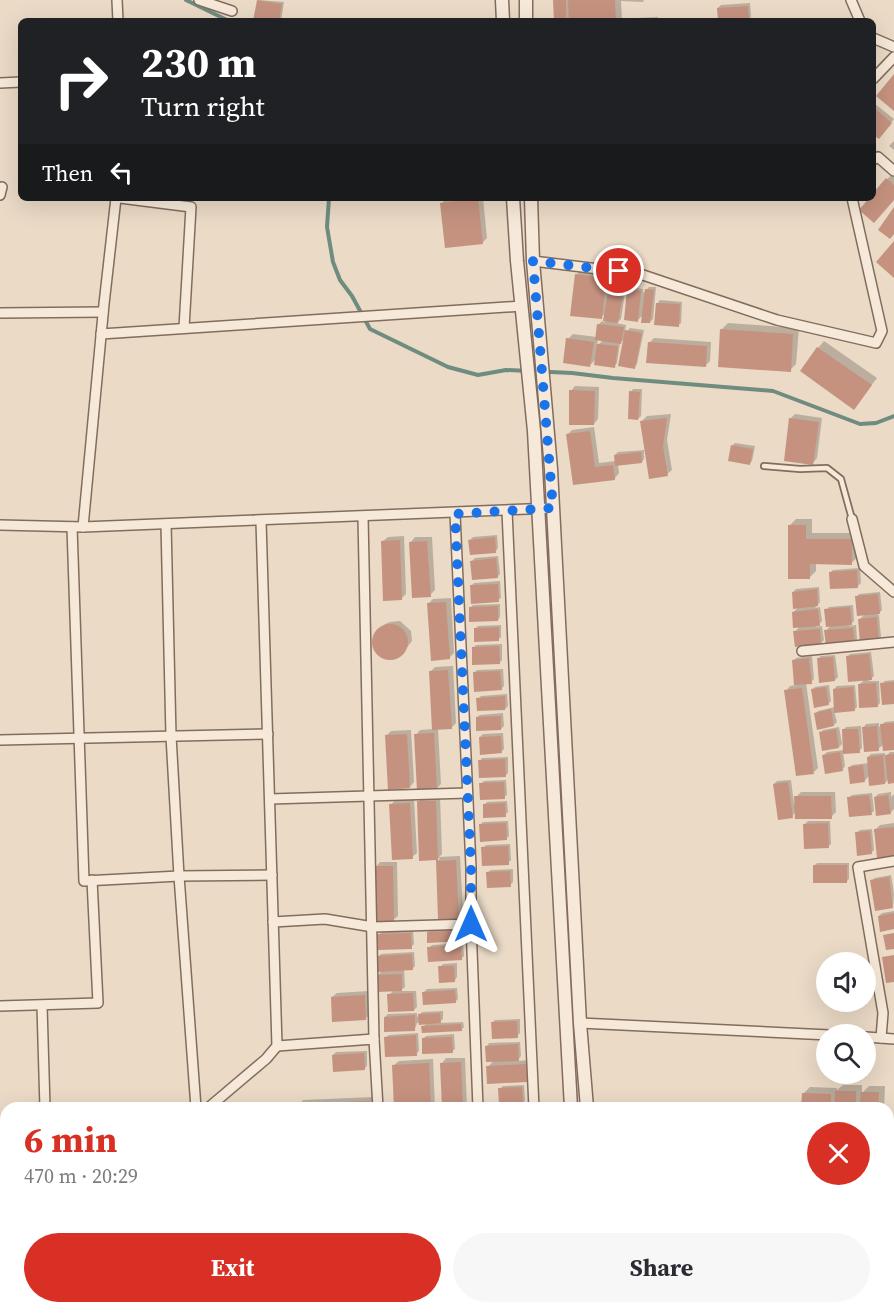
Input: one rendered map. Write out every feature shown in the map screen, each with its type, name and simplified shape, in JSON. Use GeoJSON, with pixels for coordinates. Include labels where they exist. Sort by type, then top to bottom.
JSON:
{"type":"FeatureCollection","features":[{"type":"Feature","properties":{"kind":"street"},"geometry":{"type":"LineString","coordinates":[[117,0],[118,18]]}},
{"type":"Feature","properties":{"kind":"street"},"geometry":{"type":"LineString","coordinates":[[199,0],[232,12]]}},
{"type":"Feature","properties":{"kind":"street"},"geometry":{"type":"LineString","coordinates":[[502,0],[503,18]]}},
{"type":"Feature","properties":{"kind":"street"},"geometry":{"type":"LineString","coordinates":[[526,0],[526,18]]}},
{"type":"Feature","properties":{"kind":"street"},"geometry":{"type":"LineString","coordinates":[[850,0],[859,18]]}},
{"type":"Feature","properties":{"kind":"street"},"geometry":{"type":"LineString","coordinates":[[876,39],[894,46]]}},
{"type":"Feature","properties":{"kind":"street"},"geometry":{"type":"LineString","coordinates":[[876,76],[894,57]]}},
{"type":"Feature","properties":{"kind":"street"},"geometry":{"type":"LineString","coordinates":[[0,83],[18,82]]}},
{"type":"Feature","properties":{"kind":"street"},"geometry":{"type":"LineString","coordinates":[[876,158],[878,157],[894,171]]}},
{"type":"Feature","properties":{"kind":"street"},"geometry":{"type":"LineString","coordinates":[[83,527],[103,312],[118,201]]}},
{"type":"Feature","properties":{"kind":"street"},"geometry":{"type":"LineString","coordinates":[[142,201],[191,207],[184,328]]}},
{"type":"Feature","properties":{"kind":"street"},"geometry":{"type":"LineString","coordinates":[[513,201],[534,431],[571,1102]]}},
{"type":"Feature","properties":{"kind":"street"},"geometry":{"type":"LineString","coordinates":[[531,201],[533,261],[553,508],[580,1023],[587,1102]]}},
{"type":"Feature","properties":{"kind":"street"},"geometry":{"type":"LineString","coordinates":[[533,261],[640,274],[777,321],[876,343],[882,331],[853,201]]}},
{"type":"Feature","properties":{"kind":"street"},"geometry":{"type":"LineString","coordinates":[[101,334],[522,306]]}},
{"type":"Feature","properties":{"kind":"street"},"geometry":{"type":"LineString","coordinates":[[0,313],[103,312]]}},
{"type":"Feature","properties":{"kind":"street"},"geometry":{"type":"LineString","coordinates":[[882,331],[894,330]]}},
{"type":"Feature","properties":{"kind":"street"},"geometry":{"type":"LineString","coordinates":[[0,525],[83,527],[455,514],[553,508]]}},
{"type":"Feature","properties":{"kind":"street"},"geometry":{"type":"LineString","coordinates":[[507,511],[534,1102]]}},
{"type":"Feature","properties":{"kind":"street"},"geometry":{"type":"LineString","coordinates":[[455,514],[471,867],[478,1102]]}},
{"type":"Feature","properties":{"kind":"street"},"geometry":{"type":"LineString","coordinates":[[363,517],[374,1039],[378,1102]]}},
{"type":"Feature","properties":{"kind":"street"},"geometry":{"type":"LineString","coordinates":[[852,519],[864,566],[894,592]]}},
{"type":"Feature","properties":{"kind":"street"},"geometry":{"type":"LineString","coordinates":[[215,1102],[266,1059],[277,1046],[261,520]]}},
{"type":"Feature","properties":{"kind":"street"},"geometry":{"type":"LineString","coordinates":[[166,524],[171,736],[196,1102]]}},
{"type":"Feature","properties":{"kind":"street"},"geometry":{"type":"LineString","coordinates":[[72,527],[84,881],[179,876],[272,875]]}},
{"type":"Feature","properties":{"kind":"street"},"geometry":{"type":"LineString","coordinates":[[802,651],[894,642]]}},
{"type":"Feature","properties":{"kind":"street"},"geometry":{"type":"LineString","coordinates":[[0,740],[268,734]]}},
{"type":"Feature","properties":{"kind":"street"},"geometry":{"type":"LineString","coordinates":[[270,799],[467,792]]}},
{"type":"Feature","properties":{"kind":"street"},"geometry":{"type":"LineString","coordinates":[[881,1038],[883,1013],[858,867],[894,861]]}},
{"type":"Feature","properties":{"kind":"street"},"geometry":{"type":"LineString","coordinates":[[0,1006],[98,1003],[92,880]]}},
{"type":"Feature","properties":{"kind":"street"},"geometry":{"type":"LineString","coordinates":[[273,922],[325,919],[373,927],[471,924]]}},
{"type":"Feature","properties":{"kind":"street"},"geometry":{"type":"LineString","coordinates":[[42,1006],[45,1102]]}},
{"type":"Feature","properties":{"kind":"street"},"geometry":{"type":"LineString","coordinates":[[580,1023],[816,1034]]}},
{"type":"Feature","properties":{"kind":"street"},"geometry":{"type":"LineString","coordinates":[[876,1038],[894,1039]]}},
{"type":"Feature","properties":{"kind":"street"},"geometry":{"type":"LineString","coordinates":[[277,1046],[374,1039]]}},
{"type":"Feature","properties":{"kind":"lane"},"geometry":{"type":"LineString","coordinates":[[764,466],[800,469],[827,468],[841,479],[852,519]]}},
{"type":"Feature","properties":{"kind":"building"},"geometry":{"type":"Polygon","coordinates":[[[257,0],[282,4],[280,18],[254,18],[257,0]]]}},
{"type":"Feature","properties":{"kind":"building"},"geometry":{"type":"Polygon","coordinates":[[[553,0],[566,0],[566,18],[554,18],[553,0]]]}},
{"type":"Feature","properties":{"kind":"building"},"geometry":{"type":"Polygon","coordinates":[[[568,0],[615,0],[616,18],[569,18],[568,0]]]}},
{"type":"Feature","properties":{"kind":"building"},"geometry":{"type":"Polygon","coordinates":[[[748,6],[749,18],[718,18],[717,8],[748,6]]]}},
{"type":"Feature","properties":{"kind":"building"},"geometry":{"type":"Polygon","coordinates":[[[894,74],[894,111],[876,96],[894,74]]]}},
{"type":"Feature","properties":{"kind":"building"},"geometry":{"type":"Polygon","coordinates":[[[876,110],[892,123],[879,139],[876,137],[876,110]]]}},
{"type":"Feature","properties":{"kind":"building"},"geometry":{"type":"Polygon","coordinates":[[[886,178],[894,185],[894,200],[874,223],[859,210],[866,201],[876,201],[876,190],[886,178]]]}},
{"type":"Feature","properties":{"kind":"building"},"geometry":{"type":"Polygon","coordinates":[[[478,201],[483,244],[445,248],[440,203],[478,201]]]}},
{"type":"Feature","properties":{"kind":"building"},"geometry":{"type":"Polygon","coordinates":[[[894,207],[894,234],[890,239],[878,230],[894,207]]]}},
{"type":"Feature","properties":{"kind":"building"},"geometry":{"type":"Polygon","coordinates":[[[894,241],[894,278],[876,262],[894,241]]]}},
{"type":"Feature","properties":{"kind":"building"},"geometry":{"type":"Polygon","coordinates":[[[575,274],[606,278],[602,319],[570,316],[575,274]]]}},
{"type":"Feature","properties":{"kind":"building"},"geometry":{"type":"Polygon","coordinates":[[[610,280],[625,282],[618,323],[603,321],[610,280]]]}},
{"type":"Feature","properties":{"kind":"building"},"geometry":{"type":"Polygon","coordinates":[[[645,289],[654,290],[650,323],[641,323],[645,289]]]}},
{"type":"Feature","properties":{"kind":"building"},"geometry":{"type":"Polygon","coordinates":[[[627,290],[641,291],[638,322],[624,320],[627,290]]]}},
{"type":"Feature","properties":{"kind":"building"},"geometry":{"type":"Polygon","coordinates":[[[656,303],[680,304],[679,327],[654,325],[656,303]]]}},
{"type":"Feature","properties":{"kind":"building"},"geometry":{"type":"Polygon","coordinates":[[[597,324],[624,327],[621,344],[595,340],[597,324]]]}},
{"type":"Feature","properties":{"kind":"building"},"geometry":{"type":"Polygon","coordinates":[[[720,329],[793,334],[791,372],[718,367],[720,329]]]}},
{"type":"Feature","properties":{"kind":"building"},"geometry":{"type":"Polygon","coordinates":[[[625,330],[642,333],[635,369],[618,366],[625,330]]]}},
{"type":"Feature","properties":{"kind":"building"},"geometry":{"type":"Polygon","coordinates":[[[566,338],[594,342],[590,367],[563,363],[566,338]]]}},
{"type":"Feature","properties":{"kind":"building"},"geometry":{"type":"Polygon","coordinates":[[[648,342],[707,346],[706,367],[646,363],[648,342]]]}},
{"type":"Feature","properties":{"kind":"building"},"geometry":{"type":"Polygon","coordinates":[[[597,344],[618,346],[615,368],[594,365],[597,344]]]}},
{"type":"Feature","properties":{"kind":"building"},"geometry":{"type":"Polygon","coordinates":[[[817,347],[872,385],[854,410],[800,371],[817,347]]]}},
{"type":"Feature","properties":{"kind":"building"},"geometry":{"type":"Polygon","coordinates":[[[569,390],[595,391],[594,425],[569,425],[569,390]]]}},
{"type":"Feature","properties":{"kind":"building"},"geometry":{"type":"Polygon","coordinates":[[[629,391],[640,392],[638,420],[628,419],[629,391]]]}},
{"type":"Feature","properties":{"kind":"building"},"geometry":{"type":"Polygon","coordinates":[[[667,418],[663,446],[668,476],[649,479],[640,421],[667,418]]]}},
{"type":"Feature","properties":{"kind":"building"},"geometry":{"type":"Polygon","coordinates":[[[789,418],[819,422],[813,465],[784,461],[789,418]]]}},
{"type":"Feature","properties":{"kind":"building"},"geometry":{"type":"Polygon","coordinates":[[[590,431],[595,467],[613,465],[615,480],[573,485],[566,434],[590,431]]]}},
{"type":"Feature","properties":{"kind":"building"},"geometry":{"type":"Polygon","coordinates":[[[731,445],[753,449],[750,465],[728,461],[731,445]]]}},
{"type":"Feature","properties":{"kind":"building"},"geometry":{"type":"Polygon","coordinates":[[[641,452],[642,463],[615,466],[614,455],[641,452]]]}},
{"type":"Feature","properties":{"kind":"building"},"geometry":{"type":"Polygon","coordinates":[[[788,525],[806,525],[806,539],[852,539],[852,565],[810,564],[810,579],[788,579],[788,525]]]}},
{"type":"Feature","properties":{"kind":"building"},"geometry":{"type":"Polygon","coordinates":[[[495,537],[496,553],[470,555],[468,540],[495,537]]]}},
{"type":"Feature","properties":{"kind":"building"},"geometry":{"type":"Polygon","coordinates":[[[400,540],[402,600],[383,601],[381,541],[400,540]]]}},
{"type":"Feature","properties":{"kind":"building"},"geometry":{"type":"Polygon","coordinates":[[[427,541],[431,597],[412,598],[409,542],[427,541]]]}},
{"type":"Feature","properties":{"kind":"building"},"geometry":{"type":"Polygon","coordinates":[[[496,558],[498,578],[472,580],[470,561],[496,558]]]}},
{"type":"Feature","properties":{"kind":"building"},"geometry":{"type":"Polygon","coordinates":[[[857,570],[858,588],[830,589],[829,572],[857,570]]]}},
{"type":"Feature","properties":{"kind":"building"},"geometry":{"type":"Polygon","coordinates":[[[498,584],[499,602],[471,604],[470,585],[498,584]]]}},
{"type":"Feature","properties":{"kind":"building"},"geometry":{"type":"Polygon","coordinates":[[[817,589],[818,606],[793,609],[792,592],[817,589]]]}},
{"type":"Feature","properties":{"kind":"building"},"geometry":{"type":"Polygon","coordinates":[[[878,594],[880,614],[857,616],[855,596],[878,594]]]}},
{"type":"Feature","properties":{"kind":"building"},"geometry":{"type":"Polygon","coordinates":[[[446,602],[450,659],[431,661],[427,603],[446,602]]]}},
{"type":"Feature","properties":{"kind":"building"},"geometry":{"type":"Polygon","coordinates":[[[498,606],[498,621],[469,622],[469,607],[498,606]]]}},
{"type":"Feature","properties":{"kind":"building"},"geometry":{"type":"Polygon","coordinates":[[[850,607],[852,625],[826,627],[824,609],[850,607]]]}},
{"type":"Feature","properties":{"kind":"building"},"geometry":{"type":"Polygon","coordinates":[[[818,609],[820,626],[793,628],[792,612],[818,609]]]}},
{"type":"Feature","properties":{"kind":"building"},"geometry":{"type":"Polygon","coordinates":[[[877,617],[879,641],[860,643],[858,619],[877,617]]]}},
{"type":"Feature","properties":{"kind":"building"},"geometry":{"type":"Polygon","coordinates":[[[390,624],[402,630],[408,642],[402,654],[390,660],[378,654],[372,642],[378,630],[390,624]]]}},
{"type":"Feature","properties":{"kind":"building"},"geometry":{"type":"Polygon","coordinates":[[[499,627],[499,641],[474,642],[474,628],[499,627]]]}},
{"type":"Feature","properties":{"kind":"building"},"geometry":{"type":"Polygon","coordinates":[[[853,628],[855,644],[826,646],[824,630],[853,628]]]}},
{"type":"Feature","properties":{"kind":"building"},"geometry":{"type":"Polygon","coordinates":[[[820,629],[821,644],[795,647],[793,631],[820,629]]]}},
{"type":"Feature","properties":{"kind":"building"},"geometry":{"type":"Polygon","coordinates":[[[499,646],[500,664],[472,665],[472,647],[499,646]]]}},
{"type":"Feature","properties":{"kind":"building"},"geometry":{"type":"Polygon","coordinates":[[[869,654],[872,680],[848,682],[846,656],[869,654]]]}},
{"type":"Feature","properties":{"kind":"building"},"geometry":{"type":"Polygon","coordinates":[[[833,657],[835,681],[819,683],[817,658],[833,657]]]}},
{"type":"Feature","properties":{"kind":"building"},"geometry":{"type":"Polygon","coordinates":[[[809,658],[812,684],[794,685],[792,660],[809,658]]]}},
{"type":"Feature","properties":{"kind":"building"},"geometry":{"type":"Polygon","coordinates":[[[448,670],[452,729],[432,730],[429,671],[448,670]]]}},
{"type":"Feature","properties":{"kind":"building"},"geometry":{"type":"Polygon","coordinates":[[[500,671],[502,690],[474,692],[473,672],[500,671]]]}},
{"type":"Feature","properties":{"kind":"building"},"geometry":{"type":"Polygon","coordinates":[[[894,682],[894,704],[882,705],[880,683],[894,682]]]}},
{"type":"Feature","properties":{"kind":"building"},"geometry":{"type":"Polygon","coordinates":[[[876,683],[878,707],[859,708],[858,684],[876,683]]]}},
{"type":"Feature","properties":{"kind":"building"},"geometry":{"type":"Polygon","coordinates":[[[826,687],[829,705],[814,708],[811,689],[826,687]]]}},
{"type":"Feature","properties":{"kind":"building"},"geometry":{"type":"Polygon","coordinates":[[[853,687],[855,711],[834,713],[833,689],[853,687]]]}},
{"type":"Feature","properties":{"kind":"building"},"geometry":{"type":"Polygon","coordinates":[[[802,688],[814,774],[796,776],[784,690],[802,688]]]}},
{"type":"Feature","properties":{"kind":"building"},"geometry":{"type":"Polygon","coordinates":[[[505,696],[505,710],[477,711],[476,698],[505,696]]]}},
{"type":"Feature","properties":{"kind":"building"},"geometry":{"type":"Polygon","coordinates":[[[831,709],[834,726],[817,730],[814,713],[831,709]]]}},
{"type":"Feature","properties":{"kind":"building"},"geometry":{"type":"Polygon","coordinates":[[[501,716],[501,730],[476,731],[476,717],[501,716]]]}},
{"type":"Feature","properties":{"kind":"building"},"geometry":{"type":"Polygon","coordinates":[[[894,723],[894,750],[883,751],[880,724],[894,723]]]}},
{"type":"Feature","properties":{"kind":"building"},"geometry":{"type":"Polygon","coordinates":[[[877,726],[879,751],[864,752],[862,727],[877,726]]]}},
{"type":"Feature","properties":{"kind":"building"},"geometry":{"type":"Polygon","coordinates":[[[836,729],[839,748],[822,751],[819,732],[836,729]]]}},
{"type":"Feature","properties":{"kind":"building"},"geometry":{"type":"Polygon","coordinates":[[[842,729],[858,729],[860,753],[843,754],[842,729]]]}},
{"type":"Feature","properties":{"kind":"building"},"geometry":{"type":"Polygon","coordinates":[[[434,733],[437,790],[417,791],[414,734],[434,733]]]}},
{"type":"Feature","properties":{"kind":"building"},"geometry":{"type":"Polygon","coordinates":[[[407,734],[410,788],[388,790],[385,735],[407,734]]]}},
{"type":"Feature","properties":{"kind":"building"},"geometry":{"type":"Polygon","coordinates":[[[501,736],[502,753],[480,755],[479,737],[501,736]]]}},
{"type":"Feature","properties":{"kind":"building"},"geometry":{"type":"Polygon","coordinates":[[[840,752],[843,771],[825,774],[822,755],[840,752]]]}},
{"type":"Feature","properties":{"kind":"building"},"geometry":{"type":"Polygon","coordinates":[[[894,754],[894,783],[888,784],[885,755],[894,754]]]}},
{"type":"Feature","properties":{"kind":"building"},"geometry":{"type":"Polygon","coordinates":[[[883,755],[885,784],[869,786],[867,757],[883,755]]]}},
{"type":"Feature","properties":{"kind":"building"},"geometry":{"type":"Polygon","coordinates":[[[505,759],[506,777],[479,778],[478,760],[505,759]]]}},
{"type":"Feature","properties":{"kind":"building"},"geometry":{"type":"Polygon","coordinates":[[[863,765],[865,782],[850,784],[848,767],[863,765]]]}},
{"type":"Feature","properties":{"kind":"building"},"geometry":{"type":"Polygon","coordinates":[[[504,782],[505,799],[480,800],[479,783],[504,782]]]}},
{"type":"Feature","properties":{"kind":"building"},"geometry":{"type":"Polygon","coordinates":[[[788,782],[793,818],[778,820],[773,784],[788,782]]]}},
{"type":"Feature","properties":{"kind":"building"},"geometry":{"type":"Polygon","coordinates":[[[869,795],[872,815],[849,817],[847,797],[869,795]]]}},
{"type":"Feature","properties":{"kind":"building"},"geometry":{"type":"Polygon","coordinates":[[[888,795],[891,814],[876,816],[874,797],[888,795]]]}},
{"type":"Feature","properties":{"kind":"building"},"geometry":{"type":"Polygon","coordinates":[[[794,796],[831,796],[832,819],[795,819],[794,796]]]}},
{"type":"Feature","properties":{"kind":"building"},"geometry":{"type":"Polygon","coordinates":[[[417,801],[436,801],[438,861],[456,860],[459,919],[438,920],[436,860],[419,861],[417,801]]]}},
{"type":"Feature","properties":{"kind":"building"},"geometry":{"type":"Polygon","coordinates":[[[410,803],[413,859],[392,860],[389,804],[410,803]]]}},
{"type":"Feature","properties":{"kind":"building"},"geometry":{"type":"Polygon","coordinates":[[[505,803],[506,817],[483,818],[483,804],[505,803]]]}},
{"type":"Feature","properties":{"kind":"building"},"geometry":{"type":"Polygon","coordinates":[[[506,823],[507,840],[480,842],[479,824],[506,823]]]}},
{"type":"Feature","properties":{"kind":"building"},"geometry":{"type":"Polygon","coordinates":[[[828,823],[829,848],[804,849],[803,824],[828,823]]]}},
{"type":"Feature","properties":{"kind":"building"},"geometry":{"type":"Polygon","coordinates":[[[894,827],[894,856],[877,858],[874,829],[894,827]]]}},
{"type":"Feature","properties":{"kind":"building"},"geometry":{"type":"Polygon","coordinates":[[[870,831],[872,854],[857,856],[855,832],[870,831]]]}},
{"type":"Feature","properties":{"kind":"building"},"geometry":{"type":"Polygon","coordinates":[[[508,846],[509,865],[482,866],[481,847],[508,846]]]}},
{"type":"Feature","properties":{"kind":"building"},"geometry":{"type":"Polygon","coordinates":[[[813,865],[847,865],[847,883],[813,883],[813,865]]]}},
{"type":"Feature","properties":{"kind":"building"},"geometry":{"type":"Polygon","coordinates":[[[374,866],[393,866],[394,922],[375,922],[374,866]]]}},
{"type":"Feature","properties":{"kind":"building"},"geometry":{"type":"Polygon","coordinates":[[[510,871],[511,887],[487,888],[486,872],[510,871]]]}},
{"type":"Feature","properties":{"kind":"building"},"geometry":{"type":"Polygon","coordinates":[[[889,877],[893,908],[875,911],[870,880],[889,877]]]}},
{"type":"Feature","properties":{"kind":"building"},"geometry":{"type":"Polygon","coordinates":[[[894,913],[894,929],[880,932],[878,916],[894,913]]]}},
{"type":"Feature","properties":{"kind":"building"},"geometry":{"type":"Polygon","coordinates":[[[463,930],[464,941],[427,943],[427,932],[463,930]]]}},
{"type":"Feature","properties":{"kind":"building"},"geometry":{"type":"Polygon","coordinates":[[[411,933],[412,949],[378,950],[377,934],[411,933]]]}},
{"type":"Feature","properties":{"kind":"building"},"geometry":{"type":"Polygon","coordinates":[[[894,933],[894,949],[886,950],[883,935],[894,933]]]}},
{"type":"Feature","properties":{"kind":"building"},"geometry":{"type":"Polygon","coordinates":[[[461,945],[462,960],[428,962],[427,947],[461,945]]]}},
{"type":"Feature","properties":{"kind":"building"},"geometry":{"type":"Polygon","coordinates":[[[412,954],[413,970],[378,972],[377,956],[412,954]]]}},
{"type":"Feature","properties":{"kind":"building"},"geometry":{"type":"Polygon","coordinates":[[[894,955],[894,982],[886,983],[882,957],[894,955]]]}},
{"type":"Feature","properties":{"kind":"building"},"geometry":{"type":"Polygon","coordinates":[[[438,966],[454,966],[455,982],[439,983],[438,966]]]}},
{"type":"Feature","properties":{"kind":"building"},"geometry":{"type":"Polygon","coordinates":[[[402,974],[402,991],[377,992],[376,975],[402,974]]]}},
{"type":"Feature","properties":{"kind":"building"},"geometry":{"type":"Polygon","coordinates":[[[455,990],[456,1003],[423,1005],[422,992],[455,990]]]}},
{"type":"Feature","properties":{"kind":"building"},"geometry":{"type":"Polygon","coordinates":[[[413,993],[414,1011],[388,1012],[387,994],[413,993]]]}},
{"type":"Feature","properties":{"kind":"building"},"geometry":{"type":"Polygon","coordinates":[[[365,995],[366,1020],[332,1022],[331,997],[365,995]]]}},
{"type":"Feature","properties":{"kind":"building"},"geometry":{"type":"Polygon","coordinates":[[[440,1013],[441,1023],[419,1025],[418,1014],[440,1013]]]}},
{"type":"Feature","properties":{"kind":"building"},"geometry":{"type":"Polygon","coordinates":[[[415,1015],[415,1031],[384,1032],[384,1017],[415,1015]]]}},
{"type":"Feature","properties":{"kind":"building"},"geometry":{"type":"Polygon","coordinates":[[[517,1021],[518,1038],[492,1039],[491,1022],[517,1021]]]}},
{"type":"Feature","properties":{"kind":"building"},"geometry":{"type":"Polygon","coordinates":[[[461,1024],[462,1031],[422,1033],[421,1026],[461,1024]]]}},
{"type":"Feature","properties":{"kind":"building"},"geometry":{"type":"Polygon","coordinates":[[[416,1035],[417,1056],[385,1057],[384,1037],[416,1035]]]}},
{"type":"Feature","properties":{"kind":"building"},"geometry":{"type":"Polygon","coordinates":[[[452,1037],[453,1053],[422,1054],[422,1038],[452,1037]]]}},
{"type":"Feature","properties":{"kind":"building"},"geometry":{"type":"Polygon","coordinates":[[[518,1044],[519,1061],[486,1062],[485,1046],[518,1044]]]}},
{"type":"Feature","properties":{"kind":"building"},"geometry":{"type":"Polygon","coordinates":[[[364,1053],[365,1070],[333,1072],[332,1055],[364,1053]]]}},
{"type":"Feature","properties":{"kind":"building"},"geometry":{"type":"Polygon","coordinates":[[[461,1062],[463,1102],[442,1102],[440,1063],[461,1062]]]}},
{"type":"Feature","properties":{"kind":"building"},"geometry":{"type":"Polygon","coordinates":[[[429,1063],[431,1102],[394,1102],[392,1065],[429,1063]]]}},
{"type":"Feature","properties":{"kind":"building"},"geometry":{"type":"Polygon","coordinates":[[[526,1064],[527,1082],[487,1084],[486,1066],[526,1064]]]}},
{"type":"Feature","properties":{"kind":"building"},"geometry":{"type":"Polygon","coordinates":[[[522,1087],[523,1102],[499,1102],[498,1088],[522,1087]]]}},
{"type":"Feature","properties":{"kind":"building"},"geometry":{"type":"Polygon","coordinates":[[[835,1091],[856,1091],[856,1102],[834,1102],[835,1091]]]}},
{"type":"Feature","properties":{"kind":"building"},"geometry":{"type":"Polygon","coordinates":[[[861,1092],[879,1092],[878,1102],[860,1102],[861,1092]]]}},
{"type":"Feature","properties":{"kind":"building"},"geometry":{"type":"Polygon","coordinates":[[[802,1093],[831,1094],[831,1102],[801,1102],[802,1093]]]}},
{"type":"Feature","properties":{"kind":"waterway"},"geometry":{"type":"LineString","coordinates":[[186,0],[223,18]]}},
{"type":"Feature","properties":{"kind":"waterway"},"geometry":{"type":"LineString","coordinates":[[329,201],[327,227],[333,262],[340,280],[352,296],[370,329],[448,367],[478,375],[506,370],[572,373],[773,391],[860,424],[876,423],[894,416]]}},
{"type":"Feature","properties":{"kind":"route"},"geometry":{"type":"LineString","coordinates":[[471,924],[471,867],[455,514],[553,508],[533,261],[619,271]]}}]}
